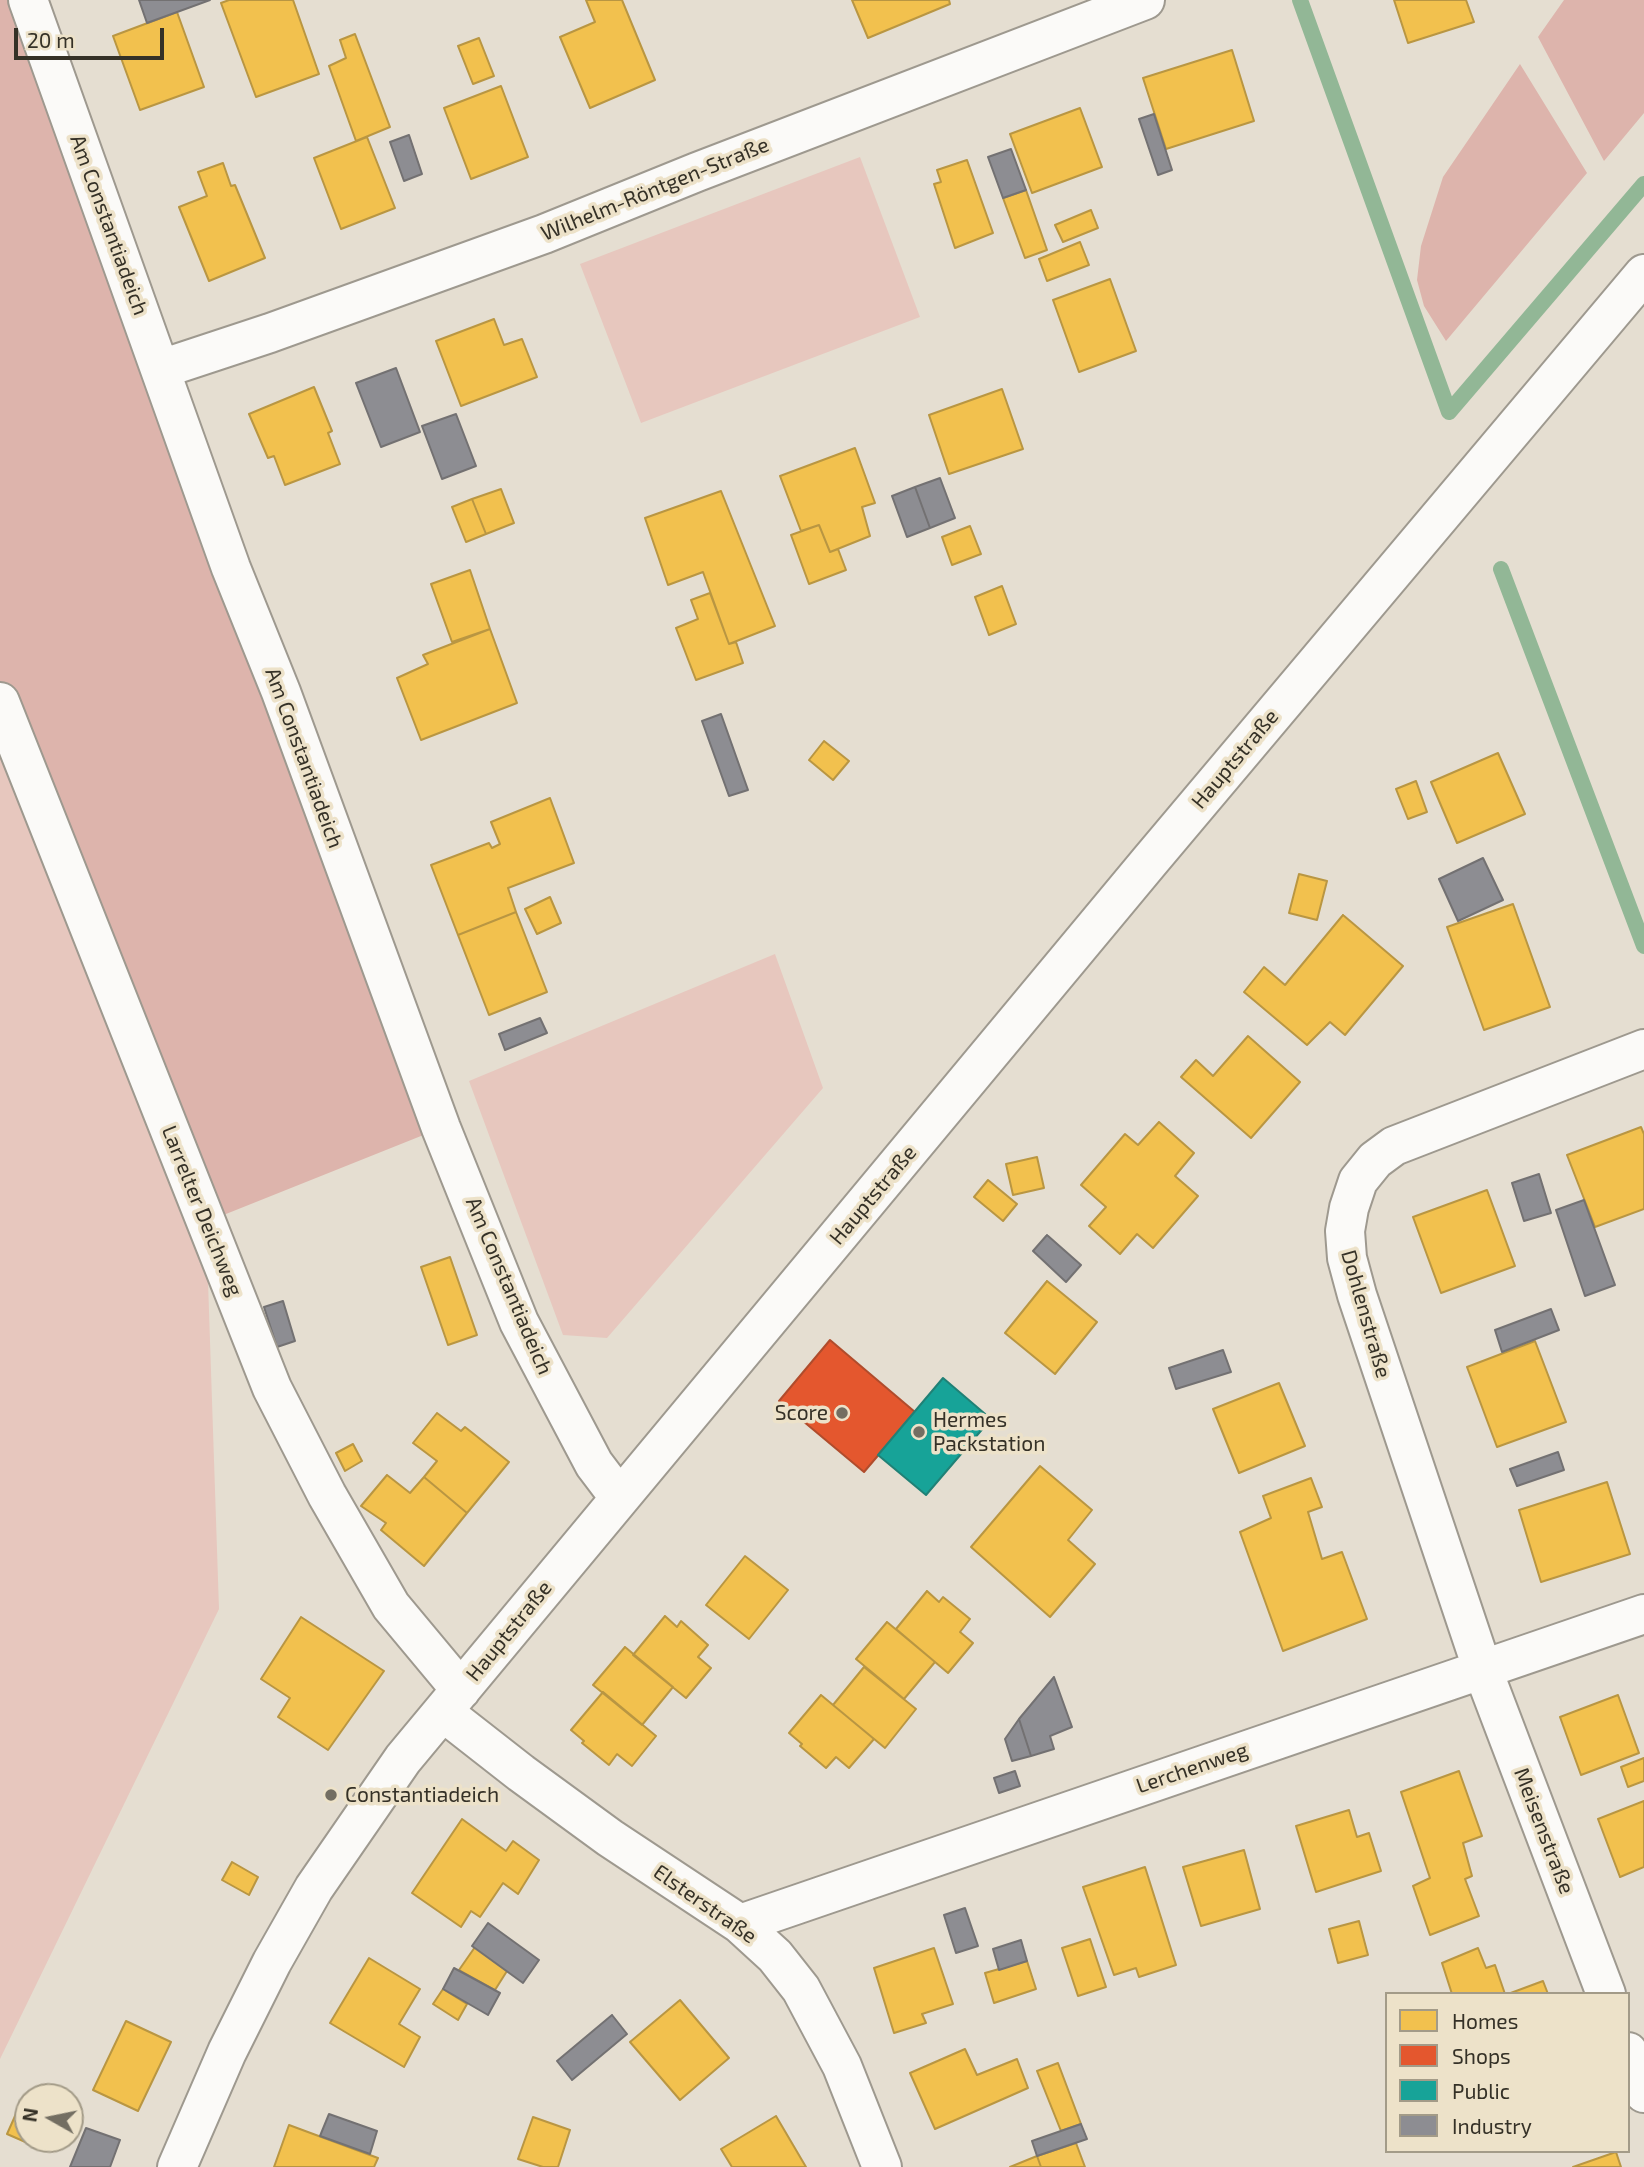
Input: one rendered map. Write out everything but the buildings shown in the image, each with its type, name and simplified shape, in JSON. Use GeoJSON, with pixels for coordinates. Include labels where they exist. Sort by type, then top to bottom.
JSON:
{"type":"FeatureCollection","features":[{"type":"Feature","properties":{"kind":"street","name":"Am Constantiadeich"},"geometry":{"type":"LineString","coordinates":[[28,0],[231,568],[281,692],[441,1128],[519,1322],[594,1464],[619,1497]]}},
{"type":"Feature","properties":{"kind":"street","name":"Wilhelm-Röntgen-Straße"},"geometry":{"type":"LineString","coordinates":[[161,369],[270,333],[544,234],[697,172],[1145,0]]}},
{"type":"Feature","properties":{"kind":"street","name":"Hauptstraße"},"geometry":{"type":"LineString","coordinates":[[177,2167],[227,2052],[272,1962],[314,1888],[403,1759],[619,1497],[1644,274]]}},
{"type":"Feature","properties":{"kind":"street","name":"Larrelter Deichweg"},"geometry":{"type":"LineString","coordinates":[[0,702],[272,1388],[327,1495],[391,1606],[452,1701]]}},
{"type":"Feature","properties":{"kind":"street","name":"Dohlenstraße"},"geometry":{"type":"LineString","coordinates":[[1482,1668],[1357,1295],[1347,1258],[1345,1231],[1349,1208],[1358,1181],[1375,1160],[1394,1146],[1644,1049]]}},
{"type":"Feature","properties":{"kind":"street","name":"Lerchenweg"},"geometry":{"type":"LineString","coordinates":[[740,1924],[1644,1614]]}},
{"type":"Feature","properties":{"kind":"street","name":"Meisenstraße"},"geometry":{"type":"LineString","coordinates":[[1482,1668],[1605,1992]]}},
{"type":"Feature","properties":{"kind":"street","name":"Elsterstraße"},"geometry":{"type":"LineString","coordinates":[[452,1701],[521,1773],[610,1838],[740,1924],[775,1956],[801,1989],[842,2066],[882,2167]]}},
{"type":"Feature","properties":{"kind":"street"},"geometry":{"type":"LineString","coordinates":[[1630,2057],[1644,2093]]}},
{"type":"Feature","properties":{"kind":"shaded area"},"geometry":{"type":"Polygon","coordinates":[[[0,0],[28,0],[441,1128],[206,1222],[0,702],[0,0]]]}},
{"type":"Feature","properties":{"kind":"shaded area"},"geometry":{"type":"Polygon","coordinates":[[[1564,0],[1644,0],[1644,113],[1604,161],[1538,37],[1564,0]]]}},
{"type":"Feature","properties":{"kind":"shaded area"},"geometry":{"type":"Polygon","coordinates":[[[1520,64],[1587,173],[1446,341],[1424,306],[1417,280],[1421,246],[1443,177],[1520,64]]]}},
{"type":"Feature","properties":{"kind":"shaded area"},"geometry":{"type":"Polygon","coordinates":[[[860,157],[920,317],[641,423],[580,264],[860,157]]]}},
{"type":"Feature","properties":{"kind":"shaded area"},"geometry":{"type":"Polygon","coordinates":[[[0,702],[206,1222],[219,1609],[0,2059],[0,702]]]}},
{"type":"Feature","properties":{"kind":"shaded area"},"geometry":{"type":"Polygon","coordinates":[[[775,954],[823,1088],[607,1338],[563,1335],[469,1081],[775,954]]]}},
{"type":"Feature","properties":{"kind":"waterway"},"geometry":{"type":"LineString","coordinates":[[1300,0],[1449,412],[1644,184]]}},
{"type":"Feature","properties":{"kind":"waterway"},"geometry":{"type":"LineString","coordinates":[[1501,569],[1644,946]]}},
{"type":"Feature","properties":{"kind":"place","name":"Score"},"geometry":{"type":"Point","coordinates":[842,1413]}},
{"type":"Feature","properties":{"kind":"place","name":"Hermes Packstation"},"geometry":{"type":"Point","coordinates":[919,1432]}},
{"type":"Feature","properties":{"kind":"place","name":"Constantiadeich"},"geometry":{"type":"Point","coordinates":[331,1795]}}]}
